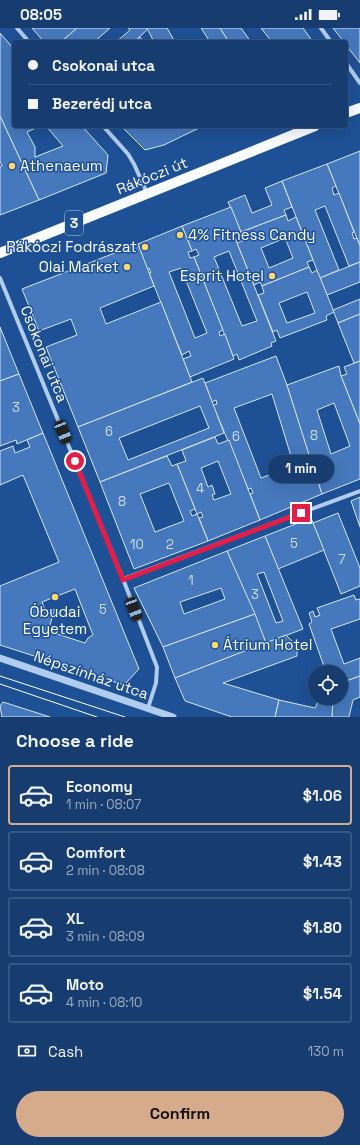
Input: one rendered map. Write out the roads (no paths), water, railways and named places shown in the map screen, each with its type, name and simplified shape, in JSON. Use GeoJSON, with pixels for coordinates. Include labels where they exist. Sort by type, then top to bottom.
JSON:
{"type":"FeatureCollection","features":[{"type":"Feature","properties":{"kind":"main road"},"geometry":{"type":"LineString","coordinates":[[348,112],[360,108]]}},
{"type":"Feature","properties":{"kind":"main road","name":"Rákóczi út"},"geometry":{"type":"LineString","coordinates":[[0,253],[310,128]]}},
{"type":"Feature","properties":{"kind":"street"},"geometry":{"type":"LineString","coordinates":[[17,28],[27,40]]}},
{"type":"Feature","properties":{"kind":"street"},"geometry":{"type":"LineString","coordinates":[[320,28],[329,40]]}},
{"type":"Feature","properties":{"kind":"street"},"geometry":{"type":"LineString","coordinates":[[348,66],[360,84]]}},
{"type":"Feature","properties":{"kind":"street"},"geometry":{"type":"LineString","coordinates":[[105,128],[128,154],[148,193]]}},
{"type":"Feature","properties":{"kind":"street","name":"Csokonai utca"},"geometry":{"type":"LineString","coordinates":[[0,278],[123,580],[156,668],[156,683],[148,708]]}},
{"type":"Feature","properties":{"kind":"street"},"geometry":{"type":"LineString","coordinates":[[123,580],[360,491]]}},
{"type":"Feature","properties":{"kind":"street","name":"Népszínház utca"},"geometry":{"type":"LineString","coordinates":[[0,658],[174,717]]}},
{"type":"Feature","properties":{"kind":"tram line"},"geometry":{"type":"LineString","coordinates":[[0,676],[125,717]]}},
{"type":"Feature","properties":{"kind":"tram line"},"geometry":{"type":"LineString","coordinates":[[0,684],[97,717]]}},
{"type":"Feature","properties":{"kind":"place","name":"Athenaeum"},"geometry":{"type":"Point","coordinates":[12,166]}},
{"type":"Feature","properties":{"kind":"place","name":"4% Fitness Candy"},"geometry":{"type":"Point","coordinates":[180,235]}},
{"type":"Feature","properties":{"kind":"place","name":"Rákóczi Fodrászat"},"geometry":{"type":"Point","coordinates":[145,247]}},
{"type":"Feature","properties":{"kind":"place","name":"Olai Market"},"geometry":{"type":"Point","coordinates":[127,267]}},
{"type":"Feature","properties":{"kind":"place","name":"Esprit Hotel"},"geometry":{"type":"Point","coordinates":[272,276]}},
{"type":"Feature","properties":{"kind":"place","name":"Óbudai Egyetem"},"geometry":{"type":"Point","coordinates":[55,597]}},
{"type":"Feature","properties":{"kind":"place","name":"Átrium Hotel"},"geometry":{"type":"Point","coordinates":[215,645]}}]}
